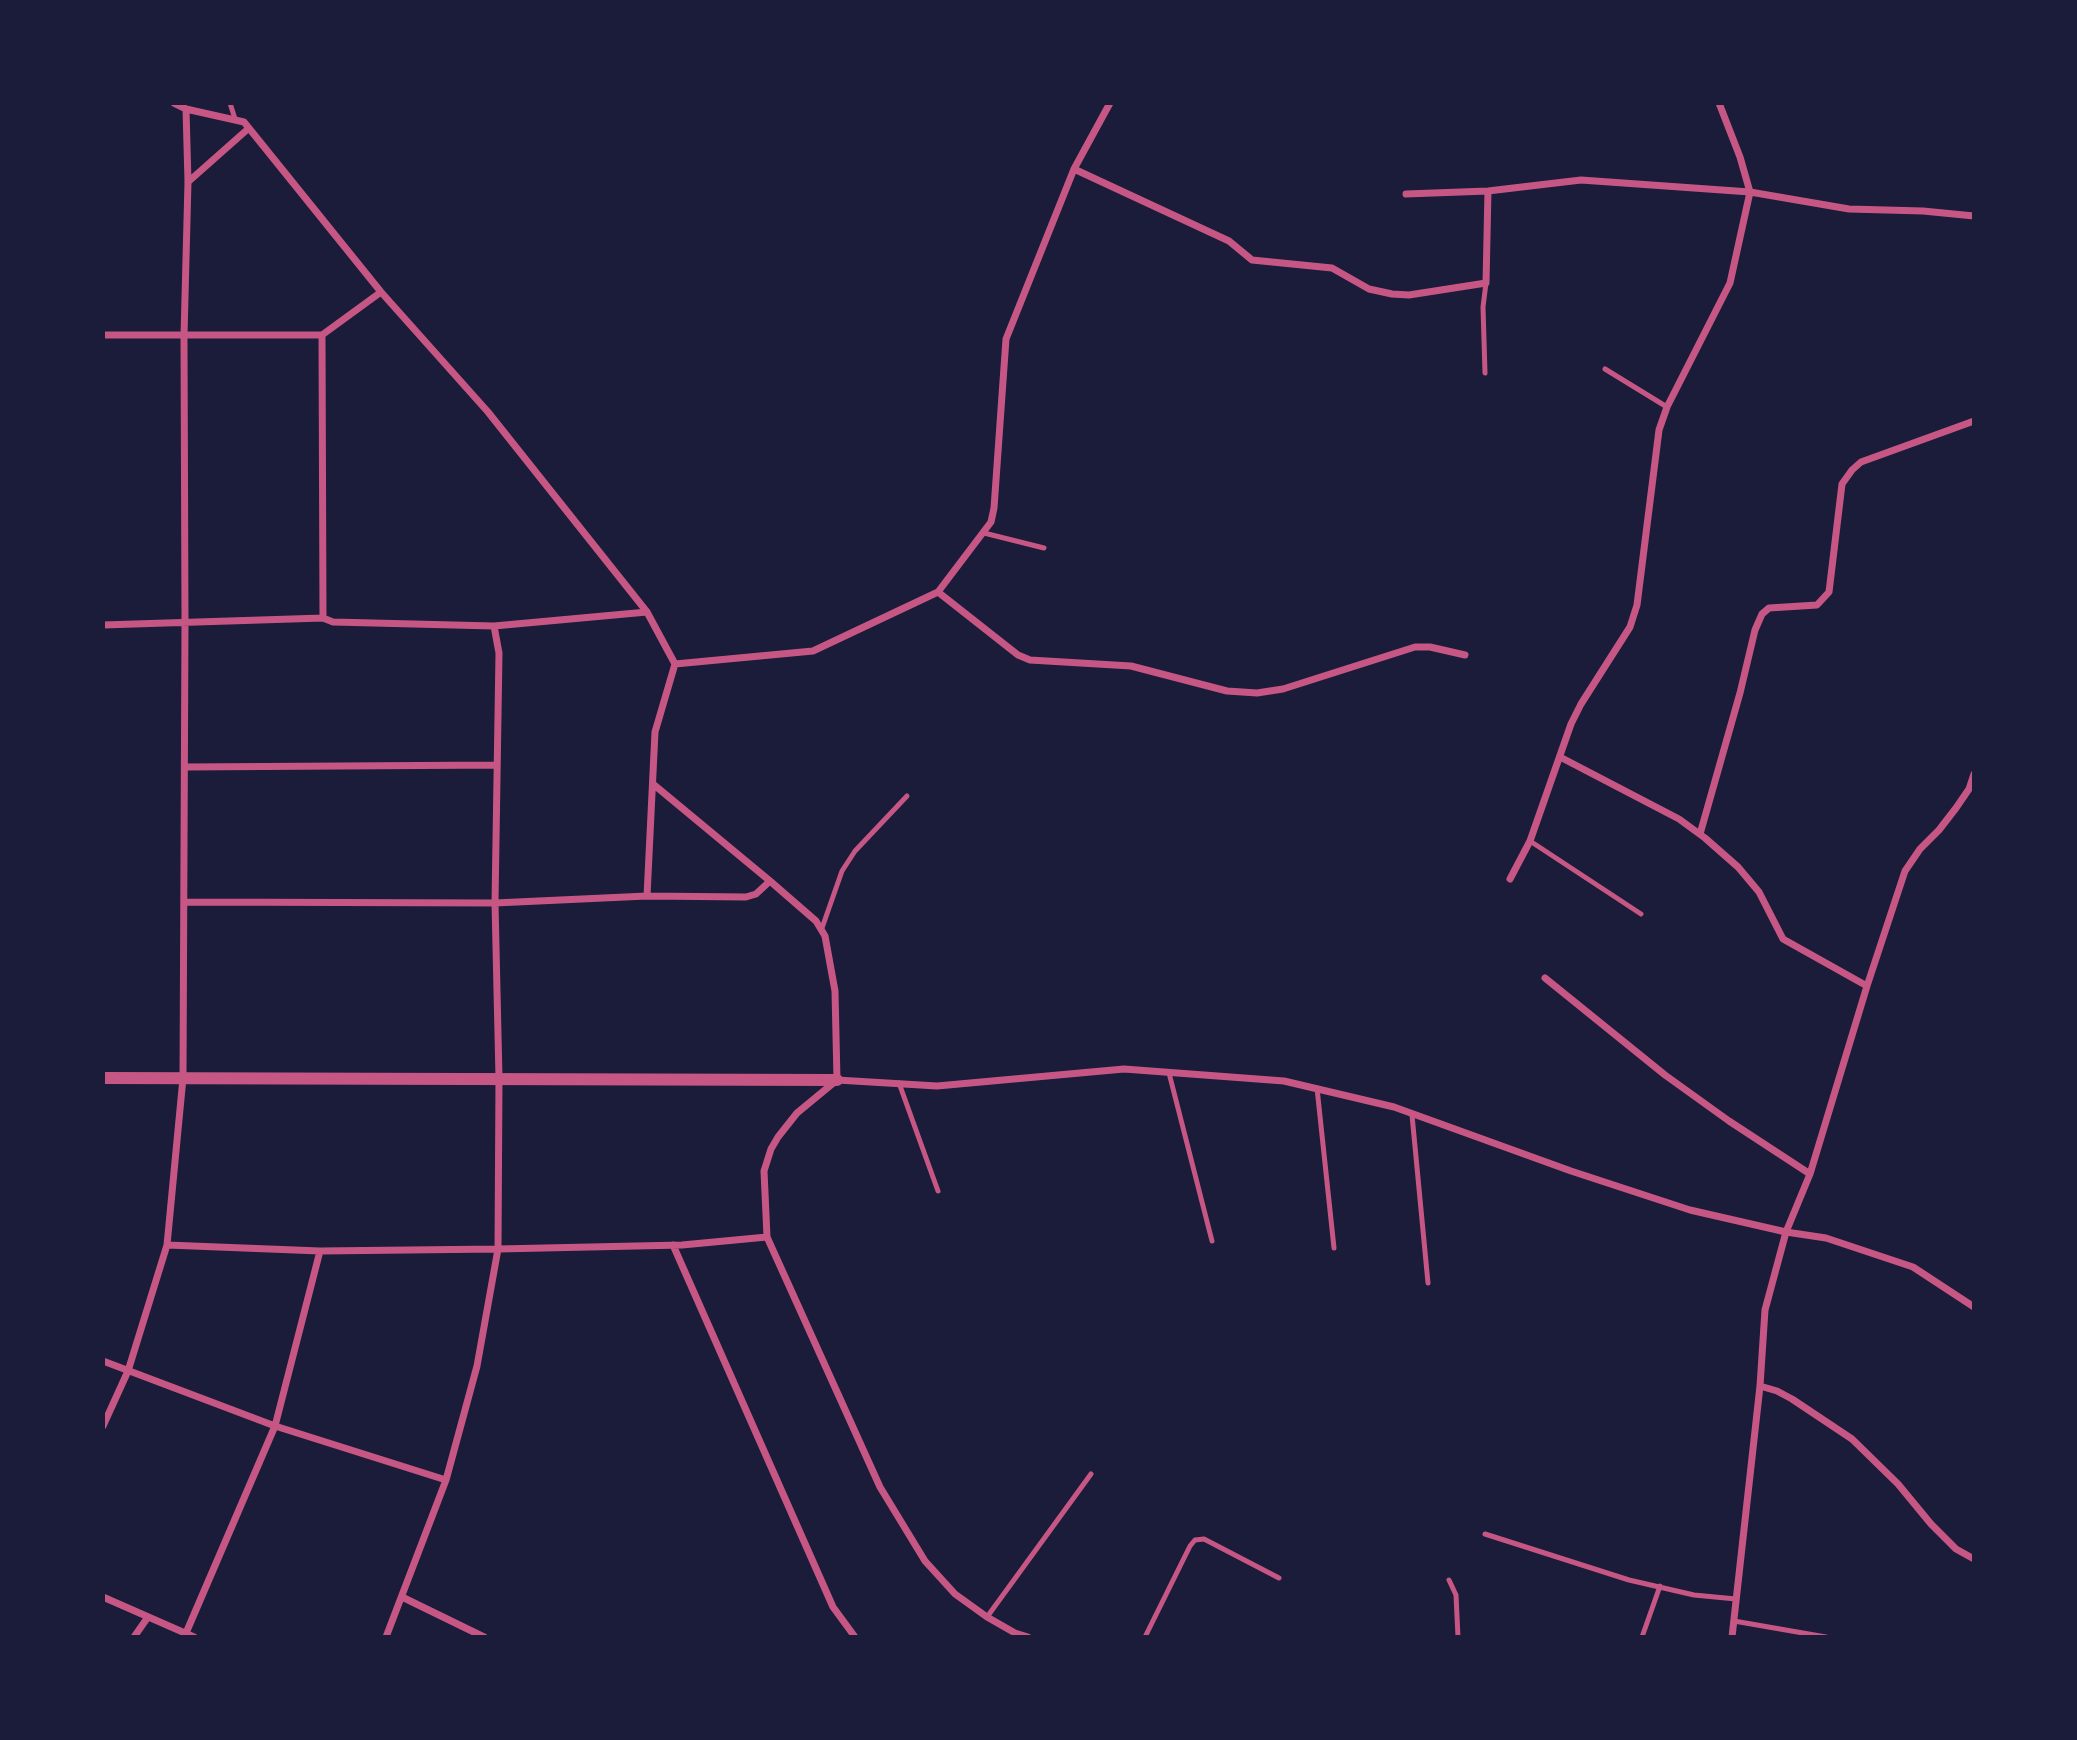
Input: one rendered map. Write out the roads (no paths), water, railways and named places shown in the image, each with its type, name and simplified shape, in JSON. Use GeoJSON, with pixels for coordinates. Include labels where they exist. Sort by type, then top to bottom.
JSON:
{"type":"FeatureCollection","features":[{"type":"Feature","properties":{"kind":"street"},"geometry":{"type":"LineString","coordinates":[[174,103],[186,109],[244,122],[381,292],[488,412],[648,612],[675,664],[654,732],[647,896]]}},
{"type":"Feature","properties":{"kind":"street"},"geometry":{"type":"LineString","coordinates":[[675,664],[813,651],[938,592],[984,533],[992,522],[994,508],[1006,339],[1074,169],[1110,103]]}},
{"type":"Feature","properties":{"kind":"street"},"geometry":{"type":"LineString","coordinates":[[1510,879],[1530,841],[1581,704],[1630,627],[1637,605],[1659,430],[1667,407],[1730,283],[1750,192],[1719,103]]}},
{"type":"Feature","properties":{"kind":"street"},"geometry":{"type":"LineString","coordinates":[[103,1426],[128,1371],[167,1245],[183,1078],[186,623],[184,336],[188,182],[186,109]]}},
{"type":"Feature","properties":{"kind":"street"},"geometry":{"type":"LineString","coordinates":[[188,182],[249,128]]}},
{"type":"Feature","properties":{"kind":"street"},"geometry":{"type":"LineString","coordinates":[[1074,169],[1229,241],[1252,260],[1332,268],[1369,289],[1409,295],[1486,283],[1488,191]]}},
{"type":"Feature","properties":{"kind":"street"},"geometry":{"type":"LineString","coordinates":[[1406,194],[1488,191],[1581,180],[1750,192],[1849,209],[1923,211],[1974,216]]}},
{"type":"Feature","properties":{"kind":"street"},"geometry":{"type":"LineString","coordinates":[[103,335],[322,335],[381,292]]}},
{"type":"Feature","properties":{"kind":"street"},"geometry":{"type":"LineString","coordinates":[[322,335],[323,618]]}},
{"type":"Feature","properties":{"kind":"street"},"geometry":{"type":"LineString","coordinates":[[1700,834],[1755,630],[1762,614],[1769,608],[1818,605],[1829,592],[1842,484],[1861,462],[1974,421]]}},
{"type":"Feature","properties":{"kind":"street"},"geometry":{"type":"LineString","coordinates":[[938,592],[1018,656],[1030,660],[1130,666],[1227,691],[1257,693],[1283,689],[1415,647],[1430,647],[1465,655]]}},
{"type":"Feature","properties":{"kind":"street"},"geometry":{"type":"LineString","coordinates":[[103,625],[323,618],[333,622],[494,626],[648,612]]}},
{"type":"Feature","properties":{"kind":"street"},"geometry":{"type":"LineString","coordinates":[[386,1637],[446,1480],[477,1366],[498,1249],[499,1078],[495,903],[499,653],[494,626]]}},
{"type":"Feature","properties":{"kind":"street"},"geometry":{"type":"LineString","coordinates":[[1560,757],[1679,819],[1700,834],[1738,867],[1759,892],[1783,939],[1867,986]]}},
{"type":"Feature","properties":{"kind":"street"},"geometry":{"type":"LineString","coordinates":[[184,767],[497,765]]}},
{"type":"Feature","properties":{"kind":"street"},"geometry":{"type":"LineString","coordinates":[[1732,1637],[1760,1387],[1765,1310],[1786,1232],[1810,1174],[1905,871],[1920,849],[1956,808],[1969,789],[1974,774]]}},
{"type":"Feature","properties":{"kind":"street"},"geometry":{"type":"LineString","coordinates":[[653,784],[822,928],[835,990],[836,1080]]}},
{"type":"Feature","properties":{"kind":"street"},"geometry":{"type":"LineString","coordinates":[[184,902],[495,903],[647,896],[752,897],[770,881]]}},
{"type":"Feature","properties":{"kind":"street"},"geometry":{"type":"LineString","coordinates":[[1545,978],[1676,1082],[1729,1121],[1810,1174]]}},
{"type":"Feature","properties":{"kind":"street"},"geometry":{"type":"LineString","coordinates":[[103,1078],[836,1080],[937,1086],[1124,1069],[1284,1081],[1394,1107],[1571,1171],[1690,1210],[1786,1232],[1826,1238],[1913,1267],[1974,1307]]}},
{"type":"Feature","properties":{"kind":"street"},"geometry":{"type":"LineString","coordinates":[[836,1080],[797,1113],[771,1149],[764,1171],[767,1237],[880,1487],[925,1561],[955,1594],[1014,1635],[1028,1637]]}},
{"type":"Feature","properties":{"kind":"street"},"geometry":{"type":"LineString","coordinates":[[167,1245],[320,1251],[498,1249],[674,1245],[767,1237]]}},
{"type":"Feature","properties":{"kind":"street"},"geometry":{"type":"LineString","coordinates":[[674,1245],[834,1606],[855,1637]]}},
{"type":"Feature","properties":{"kind":"street"},"geometry":{"type":"LineString","coordinates":[[186,1633],[275,1426],[320,1251]]}},
{"type":"Feature","properties":{"kind":"street"},"geometry":{"type":"LineString","coordinates":[[103,1361],[275,1426],[446,1480]]}},
{"type":"Feature","properties":{"kind":"street"},"geometry":{"type":"LineString","coordinates":[[1760,1387],[1777,1391],[1792,1399],[1852,1439],[1898,1484],[1956,1549],[1974,1559]]}},
{"type":"Feature","properties":{"kind":"street"},"geometry":{"type":"LineString","coordinates":[[103,1597],[194,1637]]}},
{"type":"Feature","properties":{"kind":"street"},"geometry":{"type":"LineString","coordinates":[[402,1597],[484,1637]]}},
{"type":"Feature","properties":{"kind":"street"},"geometry":{"type":"LineString","coordinates":[[134,1637],[148,1617]]}},
{"type":"Feature","properties":{"kind":"lane"},"geometry":{"type":"LineString","coordinates":[[230,103],[235,118]]}},
{"type":"Feature","properties":{"kind":"lane"},"geometry":{"type":"LineString","coordinates":[[1485,373],[1483,307],[1486,283]]}},
{"type":"Feature","properties":{"kind":"lane"},"geometry":{"type":"LineString","coordinates":[[1605,369],[1667,407]]}},
{"type":"Feature","properties":{"kind":"lane"},"geometry":{"type":"LineString","coordinates":[[984,533],[1044,548]]}},
{"type":"Feature","properties":{"kind":"lane"},"geometry":{"type":"LineString","coordinates":[[822,928],[842,872],[855,851],[907,796]]}},
{"type":"Feature","properties":{"kind":"lane"},"geometry":{"type":"LineString","coordinates":[[1530,841],[1641,914]]}},
{"type":"Feature","properties":{"kind":"lane"},"geometry":{"type":"LineString","coordinates":[[1169,1073],[1212,1241]]}},
{"type":"Feature","properties":{"kind":"lane"},"geometry":{"type":"LineString","coordinates":[[899,1083],[938,1191]]}},
{"type":"Feature","properties":{"kind":"lane"},"geometry":{"type":"LineString","coordinates":[[1317,1088],[1334,1248]]}},
{"type":"Feature","properties":{"kind":"lane"},"geometry":{"type":"LineString","coordinates":[[1412,1115],[1429,1283]]}},
{"type":"Feature","properties":{"kind":"lane"},"geometry":{"type":"LineString","coordinates":[[987,1617],[1091,1474]]}},
{"type":"Feature","properties":{"kind":"lane"},"geometry":{"type":"LineString","coordinates":[[1485,1534],[1629,1580],[1695,1595],[1736,1599]]}},
{"type":"Feature","properties":{"kind":"lane"},"geometry":{"type":"LineString","coordinates":[[1146,1637],[1195,1540],[1204,1539],[1279,1578]]}},
{"type":"Feature","properties":{"kind":"lane"},"geometry":{"type":"LineString","coordinates":[[1449,1580],[1456,1595],[1458,1637]]}},
{"type":"Feature","properties":{"kind":"lane"},"geometry":{"type":"LineString","coordinates":[[1642,1637],[1660,1586]]}},
{"type":"Feature","properties":{"kind":"lane"},"geometry":{"type":"LineString","coordinates":[[1734,1621],[1826,1637]]}}]}
